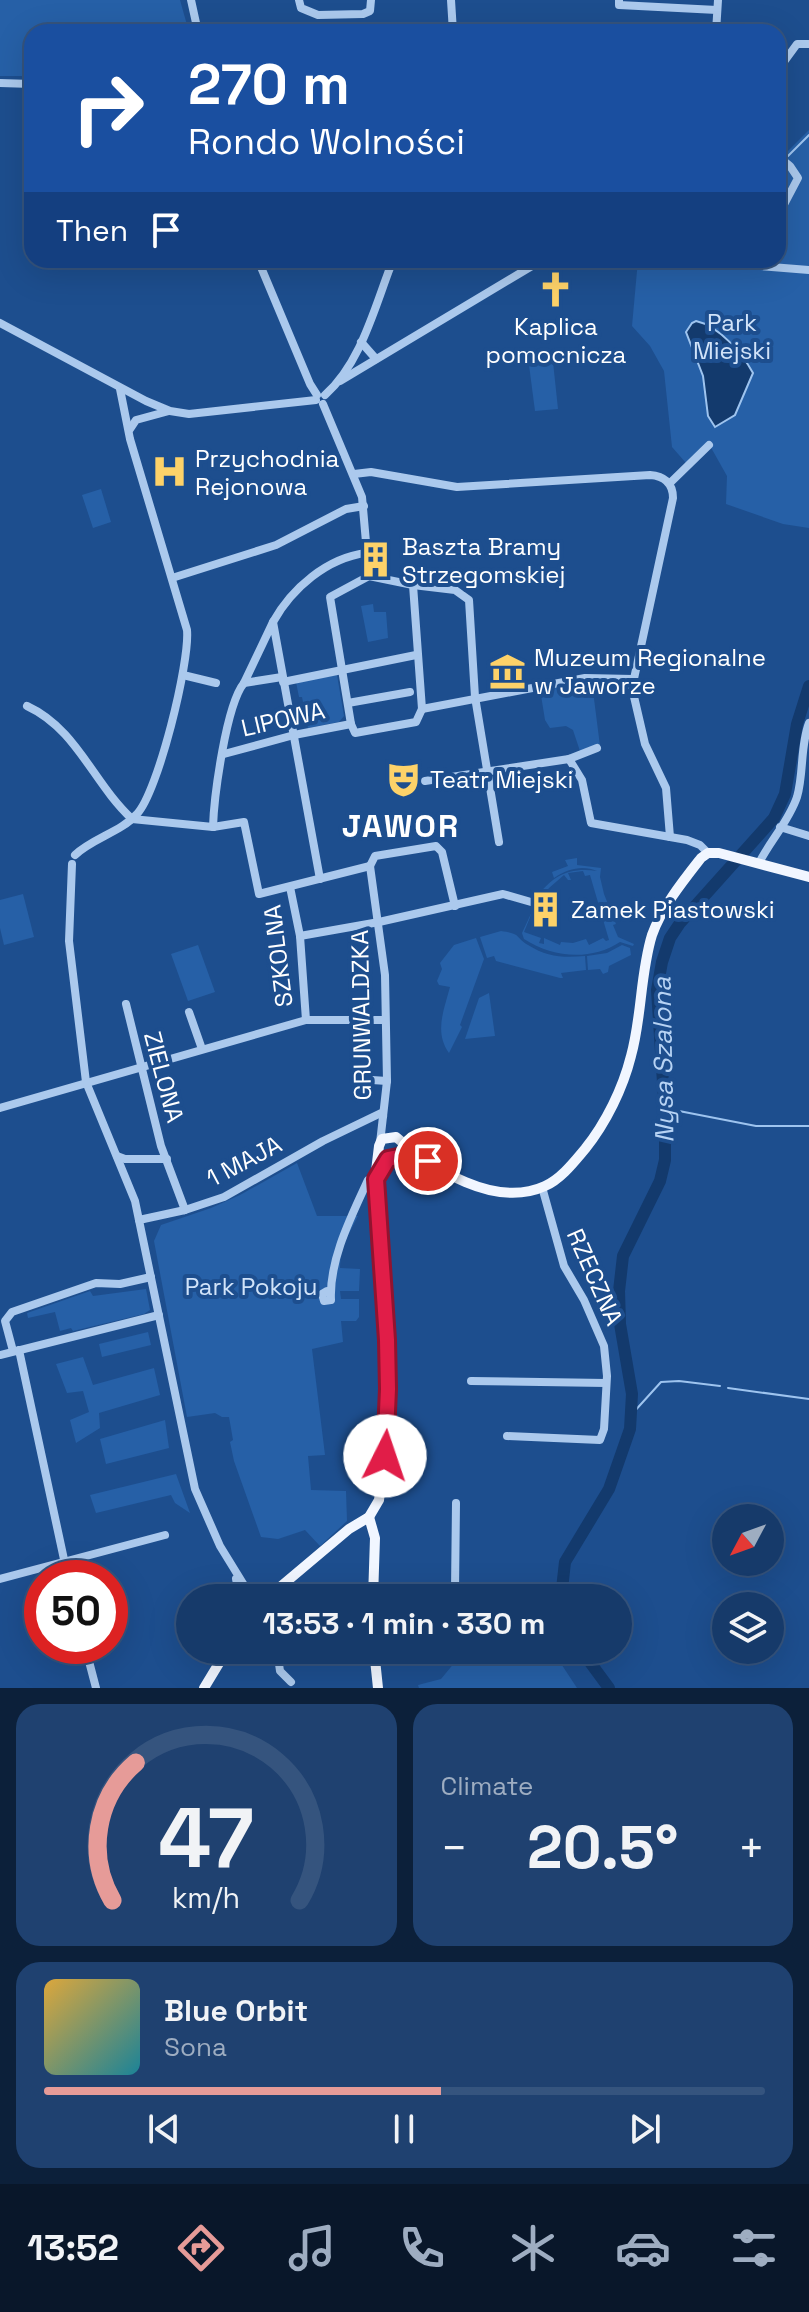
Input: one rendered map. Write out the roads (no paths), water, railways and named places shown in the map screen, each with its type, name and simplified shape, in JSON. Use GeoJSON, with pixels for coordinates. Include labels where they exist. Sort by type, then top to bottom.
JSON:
{"type":"FeatureCollection","features":[{"type":"Feature","properties":{"kind":"main road"},"geometry":{"type":"LineString","coordinates":[[379,1146],[393,1158],[414,1156],[491,1192],[520,1194],[555,1180],[572,1163],[605,1118],[624,1079],[633,1048],[653,935],[661,914],[701,858],[714,853],[809,877]]}},
{"type":"Feature","properties":{"kind":"main road"},"geometry":{"type":"LineString","coordinates":[[284,1584],[349,1529],[369,1517],[378,1504],[388,1389],[386,1291],[372,1180],[379,1146],[386,1137],[398,1139],[428,1161]]}},
{"type":"Feature","properties":{"kind":"main road"},"geometry":{"type":"LineString","coordinates":[[372,1180],[402,1149],[398,1139]]}},
{"type":"Feature","properties":{"kind":"main road"},"geometry":{"type":"LineString","coordinates":[[369,1517],[375,1538],[373,1584]]}},
{"type":"Feature","properties":{"kind":"main road"},"geometry":{"type":"LineString","coordinates":[[204,1688],[219,1664]]}},
{"type":"Feature","properties":{"kind":"main road"},"geometry":{"type":"LineString","coordinates":[[375,1664],[378,1688]]}},
{"type":"Feature","properties":{"kind":"street"},"geometry":{"type":"LineString","coordinates":[[191,0],[196,24]]}},
{"type":"Feature","properties":{"kind":"street"},"geometry":{"type":"LineString","coordinates":[[299,0],[301,8],[318,15],[363,14],[370,11],[371,0]]}},
{"type":"Feature","properties":{"kind":"street"},"geometry":{"type":"LineString","coordinates":[[451,0],[452,24]]}},
{"type":"Feature","properties":{"kind":"street"},"geometry":{"type":"LineString","coordinates":[[619,0],[619,5],[718,5]]}},
{"type":"Feature","properties":{"kind":"street"},"geometry":{"type":"LineString","coordinates":[[786,59],[797,44],[809,44]]}},
{"type":"Feature","properties":{"kind":"street"},"geometry":{"type":"LineString","coordinates":[[0,83],[24,84]]}},
{"type":"Feature","properties":{"kind":"street"},"geometry":{"type":"LineString","coordinates":[[786,163],[798,178],[786,201]]}},
{"type":"Feature","properties":{"kind":"street"},"geometry":{"type":"LineString","coordinates":[[786,267],[809,270]]}},
{"type":"Feature","properties":{"kind":"street"},"geometry":{"type":"LineString","coordinates":[[261,268],[311,387],[320,399],[354,474],[364,506],[369,576]]}},
{"type":"Feature","properties":{"kind":"street"},"geometry":{"type":"LineString","coordinates":[[340,381],[361,342],[390,268]]}},
{"type":"Feature","properties":{"kind":"street"},"geometry":{"type":"LineString","coordinates":[[0,323],[120,389],[170,411],[189,414],[320,399],[340,381],[529,268]]}},
{"type":"Feature","properties":{"kind":"street"},"geometry":{"type":"LineString","coordinates":[[361,342],[376,359]]}},
{"type":"Feature","properties":{"kind":"street"},"geometry":{"type":"LineString","coordinates":[[304,400],[311,387]]}},
{"type":"Feature","properties":{"kind":"street"},"geometry":{"type":"LineString","coordinates":[[120,389],[187,630],[188,646],[183,675],[147,798],[132,819],[93,840],[74,860],[69,941],[86,1082],[131,1188],[195,1489],[212,1531],[243,1584]]}},
{"type":"Feature","properties":{"kind":"street"},"geometry":{"type":"LineString","coordinates":[[130,430],[136,420],[170,411]]}},
{"type":"Feature","properties":{"kind":"street"},"geometry":{"type":"LineString","coordinates":[[667,481],[709,445]]}},
{"type":"Feature","properties":{"kind":"street"},"geometry":{"type":"LineString","coordinates":[[354,474],[371,472],[457,487],[650,475],[667,481]]}},
{"type":"Feature","properties":{"kind":"street"},"geometry":{"type":"LineString","coordinates":[[667,481],[673,498],[632,691],[641,732],[666,788],[670,837]]}},
{"type":"Feature","properties":{"kind":"street"},"geometry":{"type":"LineString","coordinates":[[172,578],[276,545],[346,509],[364,506]]}},
{"type":"Feature","properties":{"kind":"street"},"geometry":{"type":"LineString","coordinates":[[213,827],[214,803],[232,707],[273,622],[293,595],[325,567],[344,556],[366,553]]}},
{"type":"Feature","properties":{"kind":"street"},"geometry":{"type":"LineString","coordinates":[[351,724],[330,597],[369,576],[455,590],[469,600],[475,697],[499,842]]}},
{"type":"Feature","properties":{"kind":"street"},"geometry":{"type":"LineString","coordinates":[[413,585],[422,709],[585,678],[633,679]]}},
{"type":"Feature","properties":{"kind":"street"},"geometry":{"type":"LineString","coordinates":[[273,622],[320,879]]}},
{"type":"Feature","properties":{"kind":"street"},"geometry":{"type":"LineString","coordinates":[[244,683],[342,671],[416,655]]}},
{"type":"Feature","properties":{"kind":"street"},"geometry":{"type":"LineString","coordinates":[[183,675],[216,683]]}},
{"type":"Feature","properties":{"kind":"street"},"geometry":{"type":"LineString","coordinates":[[348,703],[410,692]]}},
{"type":"Feature","properties":{"kind":"street"},"geometry":{"type":"LineString","coordinates":[[27,706],[47,715],[64,731],[119,807],[132,819],[213,827],[244,822],[259,894],[370,866],[375,856],[436,846],[442,852],[455,906]]}},
{"type":"Feature","properties":{"kind":"street","name":"LIPOWA"},"geometry":{"type":"LineString","coordinates":[[224,754],[351,724],[355,733],[416,722],[422,709]]}},
{"type":"Feature","properties":{"kind":"street"},"geometry":{"type":"LineString","coordinates":[[757,863],[796,801],[809,723]]}},
{"type":"Feature","properties":{"kind":"street"},"geometry":{"type":"LineString","coordinates":[[425,781],[569,759],[597,748]]}},
{"type":"Feature","properties":{"kind":"street"},"geometry":{"type":"LineString","coordinates":[[569,759],[582,780],[591,823],[694,842],[714,853]]}},
{"type":"Feature","properties":{"kind":"street"},"geometry":{"type":"LineString","coordinates":[[780,827],[809,836]]}},
{"type":"Feature","properties":{"kind":"street","name":"GRUNWALDZKA"},"geometry":{"type":"LineString","coordinates":[[370,866],[385,975],[387,1081],[379,1146]]}},
{"type":"Feature","properties":{"kind":"street","name":"SZKOLNA"},"geometry":{"type":"LineString","coordinates":[[290,887],[300,936],[306,1020]]}},
{"type":"Feature","properties":{"kind":"street"},"geometry":{"type":"LineString","coordinates":[[300,936],[503,894],[538,904]]}},
{"type":"Feature","properties":{"kind":"street","name":"ZIELONA"},"geometry":{"type":"LineString","coordinates":[[126,1004],[167,1159],[185,1210]]}},
{"type":"Feature","properties":{"kind":"street"},"geometry":{"type":"LineString","coordinates":[[189,1012],[202,1049]]}},
{"type":"Feature","properties":{"kind":"street"},"geometry":{"type":"LineString","coordinates":[[0,1108],[306,1020],[385,1020]]}},
{"type":"Feature","properties":{"kind":"street"},"geometry":{"type":"LineString","coordinates":[[372,1080],[387,1081]]}},
{"type":"Feature","properties":{"kind":"street","name":"1 MAJA"},"geometry":{"type":"LineString","coordinates":[[139,1220],[224,1197],[323,1141],[381,1113],[383,1116]]}},
{"type":"Feature","properties":{"kind":"street"},"geometry":{"type":"LineString","coordinates":[[383,1116],[398,1139]]}},
{"type":"Feature","properties":{"kind":"street"},"geometry":{"type":"LineString","coordinates":[[363,1123],[381,1129]]}},
{"type":"Feature","properties":{"kind":"street","name":"ZIELONA"},"geometry":{"type":"LineString","coordinates":[[117,1156],[125,1159],[167,1159]]}},
{"type":"Feature","properties":{"kind":"street"},"geometry":{"type":"LineString","coordinates":[[330,1293],[337,1253],[372,1180]]}},
{"type":"Feature","properties":{"kind":"street","name":"RZECZNA"},"geometry":{"type":"LineString","coordinates":[[507,1436],[600,1440],[604,1429],[604,1346],[584,1300],[564,1266],[542,1187]]}},
{"type":"Feature","properties":{"kind":"street"},"geometry":{"type":"LineString","coordinates":[[64,1560],[16,1351],[5,1321],[12,1312],[96,1283],[120,1284],[151,1277]]}},
{"type":"Feature","properties":{"kind":"street"},"geometry":{"type":"LineString","coordinates":[[0,1355],[159,1315]]}},
{"type":"Feature","properties":{"kind":"street"},"geometry":{"type":"LineString","coordinates":[[471,1381],[606,1383]]}},
{"type":"Feature","properties":{"kind":"street"},"geometry":{"type":"LineString","coordinates":[[455,1584],[456,1503]]}},
{"type":"Feature","properties":{"kind":"street"},"geometry":{"type":"LineString","coordinates":[[76,1560],[165,1535]]}},
{"type":"Feature","properties":{"kind":"street"},"geometry":{"type":"LineString","coordinates":[[229,1563],[236,1584]]}},
{"type":"Feature","properties":{"kind":"street"},"geometry":{"type":"LineString","coordinates":[[0,1579],[24,1573]]}},
{"type":"Feature","properties":{"kind":"street"},"geometry":{"type":"LineString","coordinates":[[90,1664],[96,1688]]}},
{"type":"Feature","properties":{"kind":"street"},"geometry":{"type":"LineString","coordinates":[[279,1664],[280,1671],[291,1682]]}},
{"type":"Feature","properties":{"kind":"waterway"},"geometry":{"type":"LineString","coordinates":[[788,156],[809,135]]}},
{"type":"Feature","properties":{"kind":"waterway","name":"Nysa Szalona"},"geometry":{"type":"LineString","coordinates":[[563,1584],[565,1562],[609,1489],[630,1429],[632,1394],[620,1324],[619,1291],[623,1256],[660,1181],[665,1160],[657,990],[662,962],[670,938],[680,923],[774,818],[785,794],[797,724],[809,686]]}},
{"type":"Feature","properties":{"kind":"waterway"},"geometry":{"type":"LineString","coordinates":[[679,1111],[756,1126],[809,1126]]}},
{"type":"Feature","properties":{"kind":"waterway"},"geometry":{"type":"LineString","coordinates":[[632,1414],[661,1382],[720,1386]]}},
{"type":"Feature","properties":{"kind":"waterway"},"geometry":{"type":"LineString","coordinates":[[728,1388],[809,1399]]}},
{"type":"Feature","properties":{"kind":"waterway","name":"Nysa Szalona"},"geometry":{"type":"LineString","coordinates":[[591,1664],[609,1688]]}},
{"type":"Feature","properties":{"kind":"place","name":"Kaplica pomocnicza"},"geometry":{"type":"Point","coordinates":[556,289]}},
{"type":"Feature","properties":{"kind":"place","name":"Przychodnia Rejonowa"},"geometry":{"type":"Point","coordinates":[169,472]}},
{"type":"Feature","properties":{"kind":"place","name":"Baszta Bramy Strzegomskiej"},"geometry":{"type":"Point","coordinates":[376,560]}},
{"type":"Feature","properties":{"kind":"place","name":"Muzeum Regionalne w Jaworze"},"geometry":{"type":"Point","coordinates":[508,671]}},
{"type":"Feature","properties":{"kind":"place","name":"Teatr Miejski"},"geometry":{"type":"Point","coordinates":[404,779]}},
{"type":"Feature","properties":{"kind":"place","name":"Zamek Piastowski"},"geometry":{"type":"Point","coordinates":[545,909]}},
{"type":"Feature","properties":{"kind":"district","name":"JAWOR"},"geometry":{"type":"Point","coordinates":[401,826]}},
{"type":"Feature","properties":{"kind":"park label","name":"Park Miejski"},"geometry":{"type":"Point","coordinates":[732,336]}},
{"type":"Feature","properties":{"kind":"park label","name":"Park Pokoju"},"geometry":{"type":"Point","coordinates":[251,1286]}}]}
